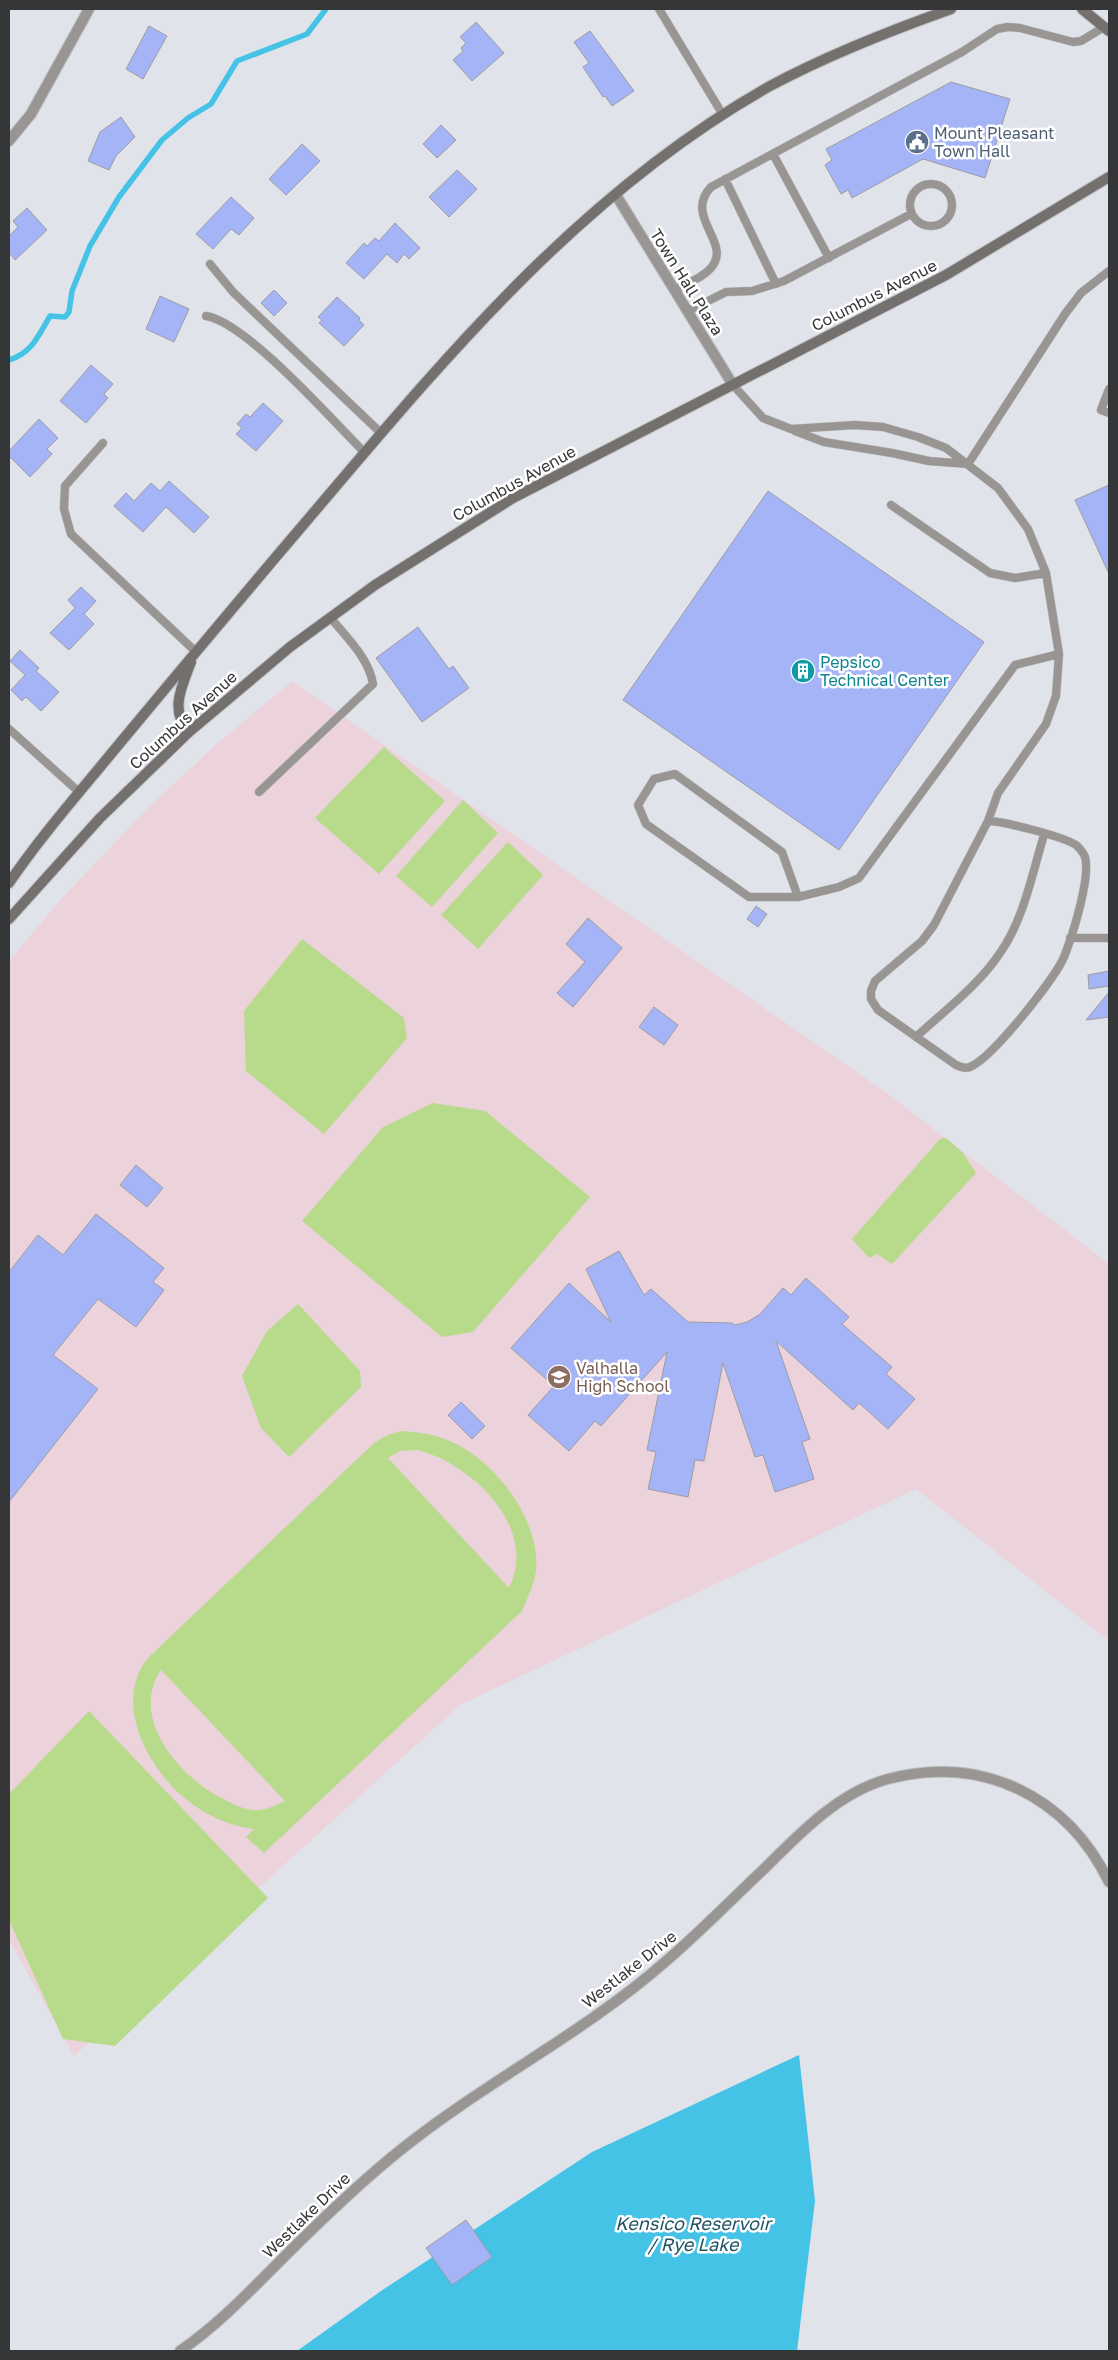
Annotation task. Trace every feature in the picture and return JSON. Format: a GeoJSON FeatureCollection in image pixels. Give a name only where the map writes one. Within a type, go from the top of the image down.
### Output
{"type":"FeatureCollection","features":[{"type":"Feature","properties":{"kind":"street"},"geometry":{"type":"LineString","coordinates":[[9,141],[36,105],[89,9]]}},
{"type":"Feature","properties":{"kind":"street","name":"Columbus Avenue"},"geometry":{"type":"LineString","coordinates":[[9,883],[79,792],[195,652],[365,453],[512,287],[559,242],[616,195],[723,115],[804,69],[884,34],[951,9]]}},
{"type":"Feature","properties":{"kind":"street"},"geometry":{"type":"LineString","coordinates":[[1082,9],[1107,29]]}},
{"type":"Feature","properties":{"kind":"street","name":"Columbus Avenue"},"geometry":{"type":"LineString","coordinates":[[9,919],[94,824],[189,732],[266,666],[330,617],[408,563],[513,498],[946,275],[1109,177]]}},
{"type":"Feature","properties":{"kind":"street","name":"Town Hall Plaza"},"geometry":{"type":"LineString","coordinates":[[616,195],[733,385]]}},
{"type":"Feature","properties":{"kind":"street"},"geometry":{"type":"LineString","coordinates":[[189,732],[180,723],[178,714],[184,682],[195,652]]}},
{"type":"Feature","properties":{"kind":"street","name":"Westlake Drive"},"geometry":{"type":"LineString","coordinates":[[180,2351],[217,2323],[374,2171],[428,2130],[639,1984],[691,1939],[793,1840],[842,1801],[865,1788],[887,1779],[934,1772],[960,1772],[988,1776],[1016,1787],[1055,1812],[1078,1834],[1099,1861],[1109,1882]]}},
{"type":"Feature","properties":{"kind":"lane"},"geometry":{"type":"LineString","coordinates":[[659,9],[723,115]]}},
{"type":"Feature","properties":{"kind":"lane"},"geometry":{"type":"LineString","coordinates":[[675,290],[710,269],[715,261],[718,254],[716,245],[701,209],[706,192],[725,179],[962,52],[997,29],[1020,28],[1073,42],[1081,41],[1107,29]]}},
{"type":"Feature","properties":{"kind":"lane"},"geometry":{"type":"LineString","coordinates":[[773,154],[829,258]]}},
{"type":"Feature","properties":{"kind":"lane"},"geometry":{"type":"LineString","coordinates":[[725,179],[776,284]]}},
{"type":"Feature","properties":{"kind":"lane"},"geometry":{"type":"LineString","coordinates":[[924,185],[938,185],[949,193],[952,200],[950,214],[941,224],[928,226],[916,220],[911,214],[910,200],[918,188],[924,185]]}},
{"type":"Feature","properties":{"kind":"lane"},"geometry":{"type":"LineString","coordinates":[[688,311],[726,292],[752,292],[776,284],[911,214]]}},
{"type":"Feature","properties":{"kind":"lane"},"geometry":{"type":"LineString","coordinates":[[210,264],[233,292],[382,434]]}},
{"type":"Feature","properties":{"kind":"lane"},"geometry":{"type":"LineString","coordinates":[[968,464],[1081,292],[1109,271]]}},
{"type":"Feature","properties":{"kind":"lane"},"geometry":{"type":"LineString","coordinates":[[206,316],[216,318],[248,337],[365,453]]}},
{"type":"Feature","properties":{"kind":"lane"},"geometry":{"type":"LineString","coordinates":[[733,385],[763,418],[824,442],[876,450],[929,462],[968,464]]}},
{"type":"Feature","properties":{"kind":"lane"},"geometry":{"type":"LineString","coordinates":[[1109,389],[1101,410],[1109,413]]}},
{"type":"Feature","properties":{"kind":"lane"},"geometry":{"type":"LineString","coordinates":[[791,429],[855,425],[883,428],[918,437],[946,448],[998,488],[1028,529],[1046,573],[1059,654],[1056,696],[1046,724],[998,793],[988,821],[934,925],[922,941],[876,981],[871,991],[871,999],[878,1010],[956,1065],[964,1068],[971,1066],[1028,1011],[1063,959],[1078,915],[1085,857],[1077,845],[1003,821],[988,821]]}},
{"type":"Feature","properties":{"kind":"lane"},"geometry":{"type":"LineString","coordinates":[[103,443],[65,486],[64,509],[71,534],[195,652]]}},
{"type":"Feature","properties":{"kind":"lane"},"geometry":{"type":"LineString","coordinates":[[891,505],[990,573],[1015,578],[1046,573]]}},
{"type":"Feature","properties":{"kind":"lane"},"geometry":{"type":"LineString","coordinates":[[259,792],[372,684],[371,673],[363,659],[330,617]]}},
{"type":"Feature","properties":{"kind":"lane"},"geometry":{"type":"LineString","coordinates":[[798,898],[782,852],[675,774],[654,778],[638,805],[646,824],[749,897],[798,898],[839,887],[859,878],[1015,665],[1059,654]]}},
{"type":"Feature","properties":{"kind":"lane"},"geometry":{"type":"LineString","coordinates":[[9,729],[79,792]]}},
{"type":"Feature","properties":{"kind":"lane"},"geometry":{"type":"LineString","coordinates":[[916,1037],[979,978],[1001,953],[1021,913],[1044,835]]}},
{"type":"Feature","properties":{"kind":"lane"},"geometry":{"type":"LineString","coordinates":[[1070,938],[1109,938]]}},
{"type":"Feature","properties":{"kind":"shaded area","name":"Valhalla High School"},"geometry":{"type":"Polygon","coordinates":[[[292,681],[887,1093],[1109,1264],[1109,1641],[916,1489],[460,1705],[74,2056],[9,1940],[9,961],[61,899],[149,807],[219,742],[292,681]]]}},
{"type":"Feature","properties":{"kind":"green space"},"geometry":{"type":"Polygon","coordinates":[[[384,747],[445,801],[379,874],[315,818],[384,747]]]}},
{"type":"Feature","properties":{"kind":"green space"},"geometry":{"type":"Polygon","coordinates":[[[463,800],[498,833],[432,907],[396,876],[463,800]]]}},
{"type":"Feature","properties":{"kind":"green space"},"geometry":{"type":"Polygon","coordinates":[[[508,842],[543,875],[478,949],[441,915],[508,842]]]}},
{"type":"Feature","properties":{"kind":"green space"},"geometry":{"type":"Polygon","coordinates":[[[302,939],[404,1018],[407,1038],[324,1134],[246,1071],[244,1011],[302,939]]]}},
{"type":"Feature","properties":{"kind":"green space"},"geometry":{"type":"Polygon","coordinates":[[[433,1103],[485,1111],[590,1197],[473,1332],[442,1337],[302,1221],[383,1127],[433,1103]]]}},
{"type":"Feature","properties":{"kind":"green space"},"geometry":{"type":"Polygon","coordinates":[[[946,1138],[963,1153],[976,1173],[892,1264],[877,1254],[869,1258],[852,1239],[940,1139],[946,1138]]]}},
{"type":"Feature","properties":{"kind":"green space"},"geometry":{"type":"Polygon","coordinates":[[[298,1304],[360,1371],[361,1387],[289,1457],[261,1428],[242,1376],[267,1331],[298,1304]]]}},
{"type":"Feature","properties":{"kind":"green space"},"geometry":{"type":"Polygon","coordinates":[[[402,1431],[442,1438],[465,1449],[497,1476],[511,1493],[531,1532],[536,1551],[534,1581],[522,1611],[264,1853],[246,1837],[254,1829],[234,1825],[215,1818],[189,1802],[168,1782],[156,1766],[145,1748],[134,1710],[134,1691],[139,1673],[150,1656],[374,1443],[388,1435],[402,1431]],[[418,1450],[400,1451],[388,1458],[509,1588],[516,1565],[515,1543],[508,1522],[495,1502],[478,1484],[459,1469],[439,1457],[418,1450]],[[161,1670],[152,1689],[151,1708],[155,1727],[164,1745],[176,1762],[207,1789],[241,1807],[259,1810],[285,1801],[161,1670]]]}},
{"type":"Feature","properties":{"kind":"green space"},"geometry":{"type":"Polygon","coordinates":[[[89,1711],[268,1898],[115,2046],[63,2039],[9,1920],[9,1794],[89,1711]]]}},
{"type":"Feature","properties":{"kind":"water","name":"Kensico Reservoir / Rye Lake"},"geometry":{"type":"Polygon","coordinates":[[[799,2055],[815,2201],[797,2351],[297,2351],[381,2291],[592,2152],[799,2055]]]}},
{"type":"Feature","properties":{"kind":"building"},"geometry":{"type":"Polygon","coordinates":[[[476,22],[504,53],[472,81],[453,60],[463,51],[461,48],[466,43],[460,37],[476,22]]]}},
{"type":"Feature","properties":{"kind":"building"},"geometry":{"type":"Polygon","coordinates":[[[149,26],[167,36],[143,79],[126,69],[149,26]]]}},
{"type":"Feature","properties":{"kind":"building"},"geometry":{"type":"Polygon","coordinates":[[[590,31],[634,91],[612,106],[605,96],[603,97],[583,67],[589,63],[574,42],[590,31]]]}},
{"type":"Feature","properties":{"kind":"building","name":"Mount Pleasant Town Hall"},"geometry":{"type":"Polygon","coordinates":[[[951,82],[1010,99],[985,178],[923,159],[852,198],[848,190],[841,194],[825,165],[832,160],[826,149],[951,82]]]}},
{"type":"Feature","properties":{"kind":"building"},"geometry":{"type":"Polygon","coordinates":[[[121,117],[135,137],[116,156],[109,170],[88,161],[100,132],[121,117]]]}},
{"type":"Feature","properties":{"kind":"building"},"geometry":{"type":"Polygon","coordinates":[[[441,125],[456,140],[437,158],[423,144],[441,125]]]}},
{"type":"Feature","properties":{"kind":"building"},"geometry":{"type":"Polygon","coordinates":[[[302,144],[320,161],[286,195],[269,179],[302,144]]]}},
{"type":"Feature","properties":{"kind":"building"},"geometry":{"type":"Polygon","coordinates":[[[457,170],[477,189],[449,217],[429,197],[457,170]]]}},
{"type":"Feature","properties":{"kind":"building"},"geometry":{"type":"Polygon","coordinates":[[[231,197],[254,218],[239,235],[231,229],[213,249],[196,234],[231,197]]]}},
{"type":"Feature","properties":{"kind":"building"},"geometry":{"type":"Polygon","coordinates":[[[27,208],[47,230],[15,260],[9,252],[9,236],[18,227],[13,221],[27,208]]]}},
{"type":"Feature","properties":{"kind":"building"},"geometry":{"type":"Polygon","coordinates":[[[395,223],[420,248],[409,259],[404,254],[397,263],[387,254],[364,279],[346,263],[364,243],[367,246],[375,238],[379,241],[395,223]]]}},
{"type":"Feature","properties":{"kind":"building"},"geometry":{"type":"Polygon","coordinates":[[[274,290],[287,303],[274,316],[261,303],[274,290]]]}},
{"type":"Feature","properties":{"kind":"building"},"geometry":{"type":"Polygon","coordinates":[[[160,296],[189,309],[174,342],[146,329],[160,296]]]}},
{"type":"Feature","properties":{"kind":"building"},"geometry":{"type":"Polygon","coordinates":[[[337,297],[360,318],[359,320],[364,325],[344,346],[319,323],[322,320],[318,317],[337,297]]]}},
{"type":"Feature","properties":{"kind":"building"},"geometry":{"type":"Polygon","coordinates":[[[91,365],[113,384],[104,394],[108,398],[86,423],[60,401],[91,365]]]}},
{"type":"Feature","properties":{"kind":"building"},"geometry":{"type":"Polygon","coordinates":[[[263,403],[283,421],[256,451],[236,434],[242,428],[237,424],[246,414],[250,417],[263,403]]]}},
{"type":"Feature","properties":{"kind":"building"},"geometry":{"type":"Polygon","coordinates":[[[39,419],[58,438],[47,449],[52,454],[30,477],[9,456],[9,451],[39,419]]]}},
{"type":"Feature","properties":{"kind":"building"},"geometry":{"type":"Polygon","coordinates":[[[169,481],[209,517],[194,533],[166,507],[143,532],[114,506],[126,493],[134,501],[151,483],[160,491],[169,481]]]}},
{"type":"Feature","properties":{"kind":"building"},"geometry":{"type":"Polygon","coordinates":[[[1109,485],[1109,574],[1075,500],[1109,485]]]}},
{"type":"Feature","properties":{"kind":"building","name":"Pepsico Technical Center"},"geometry":{"type":"Polygon","coordinates":[[[768,491],[984,642],[839,850],[623,700],[768,491]]]}},
{"type":"Feature","properties":{"kind":"building"},"geometry":{"type":"Polygon","coordinates":[[[81,587],[96,601],[84,614],[94,624],[69,650],[50,633],[75,608],[68,600],[81,587]]]}},
{"type":"Feature","properties":{"kind":"building"},"geometry":{"type":"Polygon","coordinates":[[[418,627],[449,669],[453,666],[469,688],[422,722],[376,658],[418,627]]]}},
{"type":"Feature","properties":{"kind":"building"},"geometry":{"type":"Polygon","coordinates":[[[20,650],[39,668],[36,671],[59,692],[41,711],[26,697],[22,701],[11,690],[25,675],[10,661],[20,650]]]}},
{"type":"Feature","properties":{"kind":"building"},"geometry":{"type":"Polygon","coordinates":[[[756,906],[767,914],[758,927],[747,919],[756,906]]]}},
{"type":"Feature","properties":{"kind":"building"},"geometry":{"type":"Polygon","coordinates":[[[588,918],[622,948],[573,1007],[557,993],[585,962],[566,944],[588,918]]]}},
{"type":"Feature","properties":{"kind":"building"},"geometry":{"type":"Polygon","coordinates":[[[1109,971],[1109,986],[1089,989],[1088,975],[1109,971]]]}},
{"type":"Feature","properties":{"kind":"building"},"geometry":{"type":"Polygon","coordinates":[[[1109,992],[1109,1017],[1086,1020],[1109,992]]]}},
{"type":"Feature","properties":{"kind":"building"},"geometry":{"type":"Polygon","coordinates":[[[654,1007],[678,1025],[664,1045],[639,1027],[654,1007]]]}},
{"type":"Feature","properties":{"kind":"building"},"geometry":{"type":"Polygon","coordinates":[[[136,1165],[163,1188],[147,1207],[120,1185],[136,1165]]]}},
{"type":"Feature","properties":{"kind":"building"},"geometry":{"type":"Polygon","coordinates":[[[96,1214],[164,1268],[153,1282],[164,1290],[136,1327],[98,1299],[53,1355],[98,1389],[9,1502],[9,1272],[38,1235],[63,1255],[96,1214]]]}},
{"type":"Feature","properties":{"kind":"building"},"geometry":{"type":"Polygon","coordinates":[[[619,1251],[644,1295],[651,1289],[688,1322],[732,1323],[735,1325],[747,1322],[759,1315],[783,1288],[791,1295],[806,1278],[849,1317],[842,1324],[892,1367],[886,1374],[915,1399],[888,1429],[859,1403],[853,1410],[776,1341],[810,1439],[802,1442],[814,1479],[775,1492],[763,1455],[755,1457],[723,1363],[704,1461],[695,1460],[688,1497],[648,1489],[656,1452],[647,1450],[667,1352],[601,1426],[595,1421],[569,1451],[528,1415],[554,1386],[511,1348],[569,1283],[611,1322],[586,1269],[619,1251]]]}},
{"type":"Feature","properties":{"kind":"building"},"geometry":{"type":"Polygon","coordinates":[[[461,1402],[485,1426],[472,1439],[448,1415],[461,1402]]]}},
{"type":"Feature","properties":{"kind":"building"},"geometry":{"type":"Polygon","coordinates":[[[466,2220],[492,2257],[452,2285],[426,2248],[466,2220]]]}},
{"type":"Feature","properties":{"kind":"waterway"},"geometry":{"type":"LineString","coordinates":[[9,360],[23,353],[34,343],[50,316],[65,317],[69,312],[72,291],[90,246],[119,197],[162,140],[188,118],[211,104],[237,61],[307,34],[326,9]]}},
{"type":"Feature","properties":{"kind":"place","name":"Mount Pleasant Town Hall"},"geometry":{"type":"Point","coordinates":[917,142]}},
{"type":"Feature","properties":{"kind":"place","name":"Pepsico Technical Center"},"geometry":{"type":"Point","coordinates":[803,671]}},
{"type":"Feature","properties":{"kind":"place","name":"Valhalla High School"},"geometry":{"type":"Point","coordinates":[559,1377]}}]}
